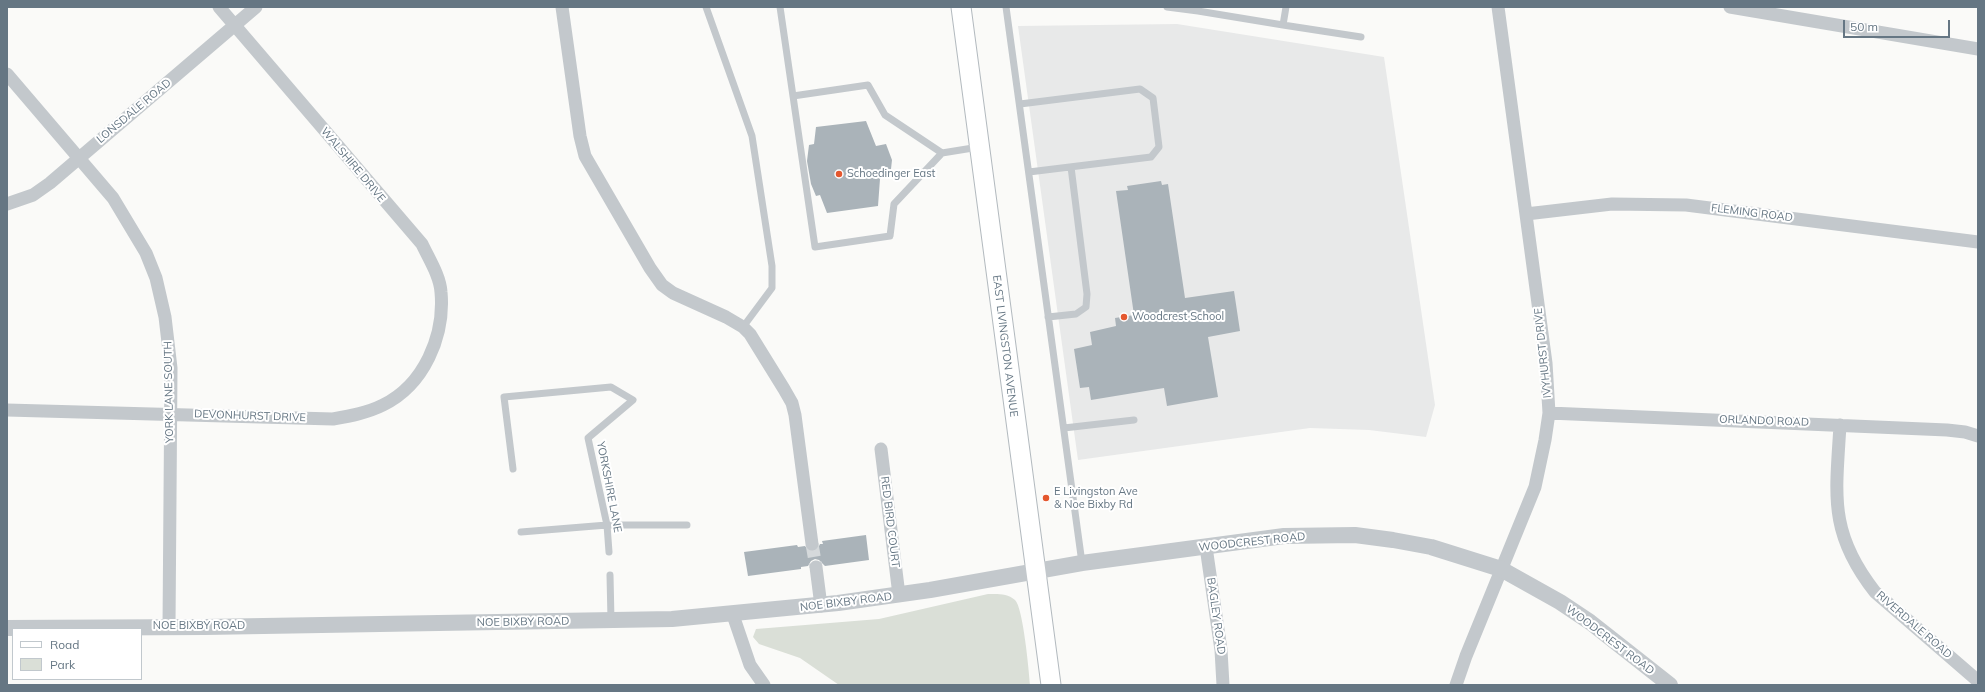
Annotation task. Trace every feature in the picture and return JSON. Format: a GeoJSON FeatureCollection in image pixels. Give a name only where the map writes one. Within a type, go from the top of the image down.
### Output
{"type":"FeatureCollection","features":[{"type":"Feature","properties":{"kind":"main road","name":"EAST LIVINGSTON AVENUE"},"geometry":{"type":"LineString","coordinates":[[961,7],[1051,685]]}},
{"type":"Feature","properties":{"kind":"street","name":"WALSHIRE DRIVE"},"geometry":{"type":"LineString","coordinates":[[219,7],[422,244],[434,267],[441,292],[436,342]]}},
{"type":"Feature","properties":{"kind":"street","name":"LONSDALE ROAD"},"geometry":{"type":"LineString","coordinates":[[7,204],[33,195],[81,158],[256,7]]}},
{"type":"Feature","properties":{"kind":"street"},"geometry":{"type":"LineString","coordinates":[[562,7],[580,136],[585,156],[595,176],[662,285],[673,293],[726,317],[743,327],[759,346],[792,403],[796,415],[812,544]]}},
{"type":"Feature","properties":{"kind":"street","name":"IVYHURST DRIVE"},"geometry":{"type":"LineString","coordinates":[[1456,685],[1466,656],[1535,487],[1545,440],[1548,413],[1546,363],[1498,7]]}},
{"type":"Feature","properties":{"kind":"street"},"geometry":{"type":"LineString","coordinates":[[1730,7],[1978,49]]}},
{"type":"Feature","properties":{"kind":"street","name":"YORK LANE SOUTH"},"geometry":{"type":"LineString","coordinates":[[7,74],[81,158],[113,198],[146,252],[156,278],[170,346],[172,415],[169,626]]}},
{"type":"Feature","properties":{"kind":"street","name":"FLEMING ROAD"},"geometry":{"type":"LineString","coordinates":[[1526,214],[1612,204],[1686,205],[1978,242]]}},
{"type":"Feature","properties":{"kind":"street","name":"DEVONHURST DRIVE"},"geometry":{"type":"LineString","coordinates":[[7,410],[333,419],[357,415],[383,405],[399,396],[416,379],[427,362],[436,342]]}},
{"type":"Feature","properties":{"kind":"street","name":"ORLANDO ROAD"},"geometry":{"type":"LineString","coordinates":[[1548,413],[1947,430],[1965,432],[1978,436]]}},
{"type":"Feature","properties":{"kind":"street","name":"RIVERDALE ROAD"},"geometry":{"type":"LineString","coordinates":[[1840,425],[1836,509],[1841,532],[1848,550],[1862,574],[1875,592],[1978,681]]}},
{"type":"Feature","properties":{"kind":"street","name":"RED BIRD COURT"},"geometry":{"type":"LineString","coordinates":[[881,449],[899,595]]}},
{"type":"Feature","properties":{"kind":"street","name":"WOODCREST ROAD"},"geometry":{"type":"LineString","coordinates":[[1036,571],[1082,563],[1284,536],[1355,535],[1431,546],[1502,569],[1560,602],[1590,622],[1670,685]]}},
{"type":"Feature","properties":{"kind":"street","name":"BAGLEY ROAD"},"geometry":{"type":"LineString","coordinates":[[1206,547],[1221,650],[1223,685]]}},
{"type":"Feature","properties":{"kind":"street"},"geometry":{"type":"LineString","coordinates":[[816,567],[821,606]]}},
{"type":"Feature","properties":{"kind":"street","name":"NOE BIXBY ROAD"},"geometry":{"type":"LineString","coordinates":[[7,628],[205,627],[672,619],[733,615],[821,606],[899,595],[1036,571]]}},
{"type":"Feature","properties":{"kind":"street"},"geometry":{"type":"LineString","coordinates":[[733,615],[750,665],[764,685]]}},
{"type":"Feature","properties":{"kind":"lane"},"geometry":{"type":"LineString","coordinates":[[706,7],[752,136],[772,266],[772,288],[743,327]]}},
{"type":"Feature","properties":{"kind":"lane"},"geometry":{"type":"LineString","coordinates":[[780,7],[814,247],[890,236],[894,204],[942,153],[979,147]]}},
{"type":"Feature","properties":{"kind":"lane"},"geometry":{"type":"LineString","coordinates":[[1006,7],[1082,563]]}},
{"type":"Feature","properties":{"kind":"lane"},"geometry":{"type":"LineString","coordinates":[[1167,7],[1198,9],[1283,25],[1361,37]]}},
{"type":"Feature","properties":{"kind":"lane"},"geometry":{"type":"LineString","coordinates":[[1283,25],[1286,7]]}},
{"type":"Feature","properties":{"kind":"lane"},"geometry":{"type":"LineString","coordinates":[[793,96],[868,85],[885,115],[942,153]]}},
{"type":"Feature","properties":{"kind":"lane"},"geometry":{"type":"LineString","coordinates":[[1020,104],[1140,89],[1153,98],[1159,147],[1151,157],[1029,172]]}},
{"type":"Feature","properties":{"kind":"lane"},"geometry":{"type":"LineString","coordinates":[[1048,317],[1076,314],[1086,307],[1087,294],[1070,167]]}},
{"type":"Feature","properties":{"kind":"lane","name":"YORKSHIRE LANE"},"geometry":{"type":"LineString","coordinates":[[513,469],[504,397],[611,387],[634,400],[588,438],[607,525],[609,552]]}},
{"type":"Feature","properties":{"kind":"lane"},"geometry":{"type":"LineString","coordinates":[[1064,428],[1134,420]]}},
{"type":"Feature","properties":{"kind":"lane"},"geometry":{"type":"LineString","coordinates":[[521,532],[607,525],[687,525]]}},
{"type":"Feature","properties":{"kind":"lane"},"geometry":{"type":"LineString","coordinates":[[610,575],[611,620]]}},
{"type":"Feature","properties":{"kind":"shaded area"},"geometry":{"type":"Polygon","coordinates":[[[1177,24],[1384,57],[1435,405],[1426,437],[1369,430],[1310,428],[1078,460],[1018,26],[1177,24]]]}},
{"type":"Feature","properties":{"kind":"green space"},"geometry":{"type":"Polygon","coordinates":[[[988,594],[1002,594],[1009,596],[1015,600],[1018,605],[1025,640],[1030,685],[839,685],[800,658],[759,644],[753,637],[756,629],[879,619],[988,594]]]}},
{"type":"Feature","properties":{"kind":"building"},"geometry":{"type":"Polygon","coordinates":[[[866,121],[876,146],[886,144],[892,160],[890,178],[880,179],[878,206],[827,213],[820,195],[816,196],[811,184],[807,161],[809,145],[814,144],[816,127],[866,121]]]}},
{"type":"Feature","properties":{"kind":"building"},"geometry":{"type":"Polygon","coordinates":[[[1161,181],[1162,185],[1168,184],[1185,298],[1234,291],[1240,331],[1208,337],[1218,397],[1167,406],[1164,388],[1091,400],[1089,387],[1080,388],[1074,349],[1092,345],[1090,332],[1116,326],[1115,318],[1134,315],[1116,191],[1128,190],[1127,186],[1161,181]]]}},
{"type":"Feature","properties":{"kind":"building"},"geometry":{"type":"Polygon","coordinates":[[[866,535],[869,560],[825,566],[819,560],[815,559],[811,561],[808,566],[801,567],[801,569],[748,576],[744,552],[797,545],[798,547],[805,546],[809,551],[813,552],[817,550],[820,544],[823,544],[822,541],[866,535]]]}},
{"type":"Feature","properties":{"kind":"tunnel"},"geometry":{"type":"LineString","coordinates":[[812,544],[816,567]]}},
{"type":"Feature","properties":{"kind":"place","name":"Schoedinger East"},"geometry":{"type":"Point","coordinates":[839,174]}},
{"type":"Feature","properties":{"kind":"place","name":"Woodcrest School"},"geometry":{"type":"Point","coordinates":[1124,317]}},
{"type":"Feature","properties":{"kind":"place","name":"E Livingston Ave & Noe Bixby Rd"},"geometry":{"type":"Point","coordinates":[1046,498]}}]}
